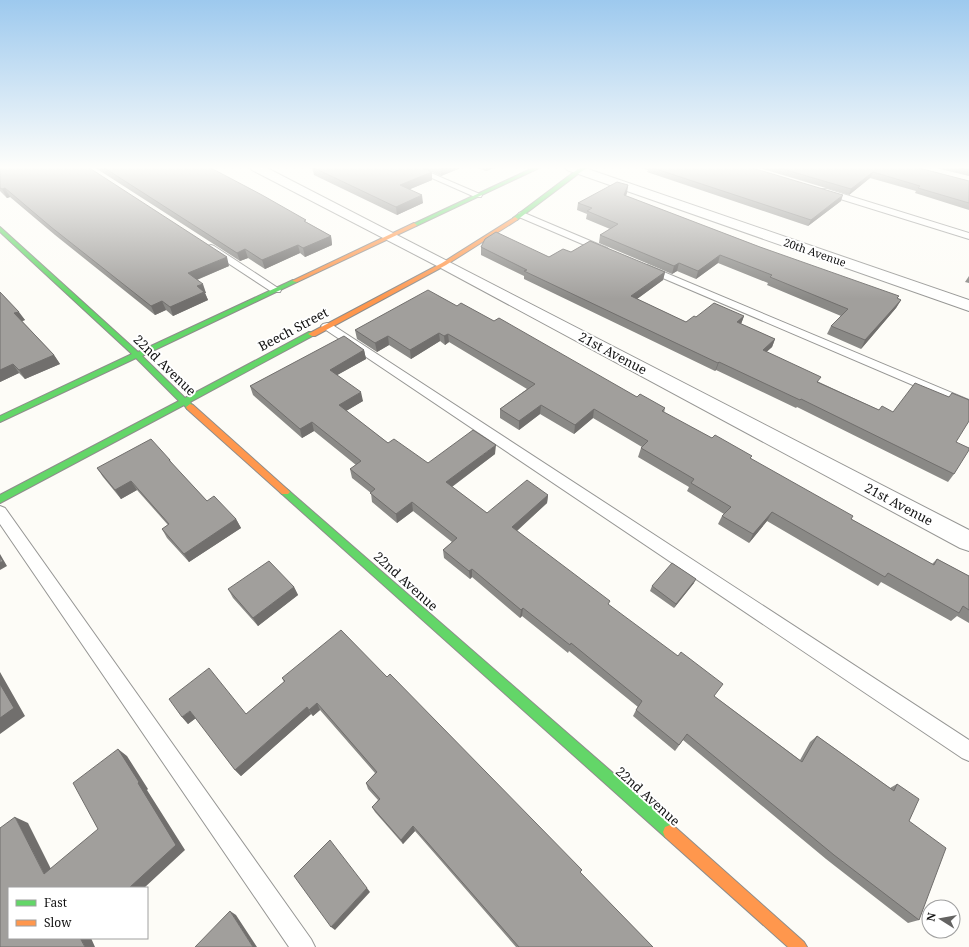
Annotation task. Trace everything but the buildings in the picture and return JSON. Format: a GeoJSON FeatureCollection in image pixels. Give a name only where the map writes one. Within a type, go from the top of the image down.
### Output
{"type":"FeatureCollection","features":[{"type":"Feature","properties":{"kind":"street","name":"21st Avenue"},"geometry":{"type":"LineString","coordinates":[[342,211],[969,541]]}},
{"type":"Feature","properties":{"kind":"street"},"geometry":{"type":"LineString","coordinates":[[0,419],[443,211]]}},
{"type":"Feature","properties":{"kind":"street","name":"Beech Street"},"geometry":{"type":"LineString","coordinates":[[0,499],[444,264],[527,211]]}},
{"type":"Feature","properties":{"kind":"street","name":"20th Avenue"},"geometry":{"type":"LineString","coordinates":[[701,211],[969,306]]}},
{"type":"Feature","properties":{"kind":"street","name":"22nd Avenue"},"geometry":{"type":"LineString","coordinates":[[0,229],[137,355],[184,402],[799,947]]}},
{"type":"Feature","properties":{"kind":"lane"},"geometry":{"type":"LineString","coordinates":[[888,211],[969,236]]}},
{"type":"Feature","properties":{"kind":"lane"},"geometry":{"type":"LineString","coordinates":[[522,215],[617,255]]}},
{"type":"Feature","properties":{"kind":"lane"},"geometry":{"type":"LineString","coordinates":[[204,243],[276,290]]}},
{"type":"Feature","properties":{"kind":"lane"},"geometry":{"type":"LineString","coordinates":[[639,264],[969,404]]}},
{"type":"Feature","properties":{"kind":"lane"},"geometry":{"type":"LineString","coordinates":[[327,326],[969,750]]}},
{"type":"Feature","properties":{"kind":"lane"},"geometry":{"type":"LineString","coordinates":[[0,512],[303,947]]}},
{"type":"Feature","properties":{"kind":"traffic: fast"},"geometry":{"type":"LineString","coordinates":[[414,225],[444,211]]}},
{"type":"Feature","properties":{"kind":"traffic: fast"},"geometry":{"type":"LineString","coordinates":[[515,219],[525,211]]}},
{"type":"Feature","properties":{"kind":"traffic: fast"},"geometry":{"type":"LineString","coordinates":[[0,229],[137,355],[190,407]]}},
{"type":"Feature","properties":{"kind":"traffic: fast"},"geometry":{"type":"LineString","coordinates":[[0,419],[295,281]]}},
{"type":"Feature","properties":{"kind":"traffic: fast"},"geometry":{"type":"LineString","coordinates":[[0,499],[312,334]]}},
{"type":"Feature","properties":{"kind":"traffic: fast"},"geometry":{"type":"LineString","coordinates":[[285,492],[670,832]]}},
{"type":"Feature","properties":{"kind":"traffic: slow"},"geometry":{"type":"LineString","coordinates":[[312,334],[444,264],[515,219]]}},
{"type":"Feature","properties":{"kind":"traffic: slow"},"geometry":{"type":"LineString","coordinates":[[295,281],[414,225]]}},
{"type":"Feature","properties":{"kind":"traffic: slow"},"geometry":{"type":"LineString","coordinates":[[190,407],[285,492]]}},
{"type":"Feature","properties":{"kind":"traffic: slow"},"geometry":{"type":"LineString","coordinates":[[670,832],[799,947]]}}]}
